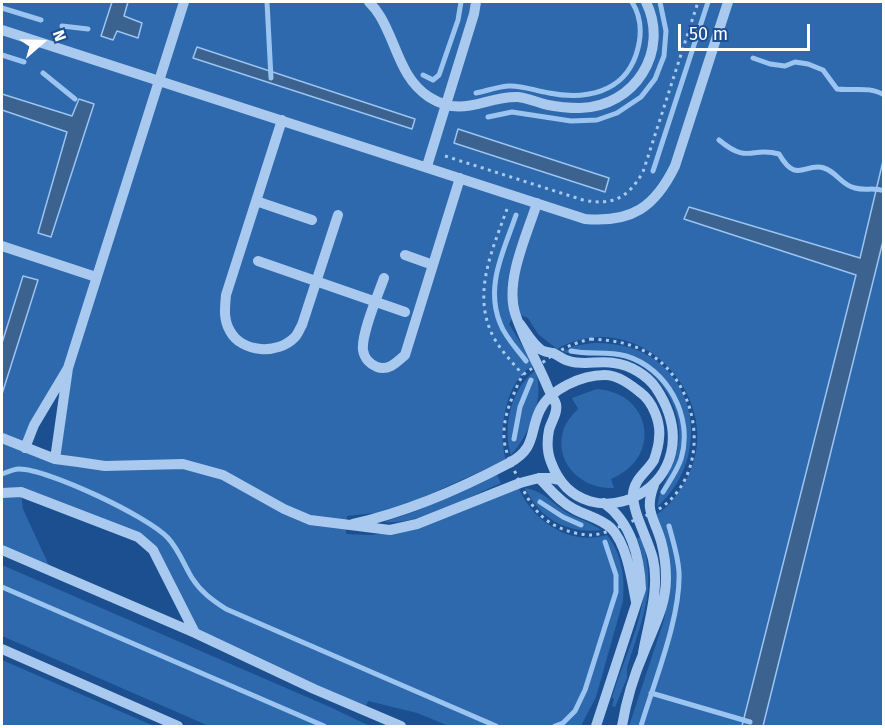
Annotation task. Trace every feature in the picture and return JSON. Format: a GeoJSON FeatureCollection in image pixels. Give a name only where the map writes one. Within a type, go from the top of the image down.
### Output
{"type":"FeatureCollection","features":[{"type":"Feature","properties":{"kind":"lane"},"geometry":{"type":"LineString","coordinates":[[56,459],[68,368],[184,2]]}},
{"type":"Feature","properties":{"kind":"lane"},"geometry":{"type":"LineString","coordinates":[[369,2],[381,16],[406,72],[429,97],[446,105],[463,107],[503,98],[519,97],[549,105],[580,108],[606,105],[626,92],[643,75],[650,57],[654,30],[652,14],[646,2]]}},
{"type":"Feature","properties":{"kind":"lane"},"geometry":{"type":"LineString","coordinates":[[427,166],[476,2]]}},
{"type":"Feature","properties":{"kind":"lane"},"geometry":{"type":"LineString","coordinates":[[2,30],[585,219],[607,221],[640,210],[666,186],[675,166],[728,2]]}},
{"type":"Feature","properties":{"kind":"lane"},"geometry":{"type":"LineString","coordinates":[[282,120],[226,294],[224,316],[230,332],[244,346],[262,350],[281,346],[295,337],[302,325],[338,215]]}},
{"type":"Feature","properties":{"kind":"lane"},"geometry":{"type":"LineString","coordinates":[[384,278],[364,338],[363,351],[370,364],[382,368],[395,365],[405,355],[460,178]]}},
{"type":"Feature","properties":{"kind":"lane"},"geometry":{"type":"LineString","coordinates":[[256,201],[312,220]]}},
{"type":"Feature","properties":{"kind":"lane"},"geometry":{"type":"LineString","coordinates":[[537,203],[513,284],[515,313],[556,406],[548,443],[550,461],[560,480],[570,491],[584,499],[613,502],[633,497],[654,485]]}},
{"type":"Feature","properties":{"kind":"lane"},"geometry":{"type":"LineString","coordinates":[[2,246],[96,277]]}},
{"type":"Feature","properties":{"kind":"lane"},"geometry":{"type":"LineString","coordinates":[[405,255],[433,265]]}},
{"type":"Feature","properties":{"kind":"lane"},"geometry":{"type":"LineString","coordinates":[[258,261],[405,312]]}},
{"type":"Feature","properties":{"kind":"lane"},"geometry":{"type":"LineString","coordinates":[[520,324],[541,350],[569,361],[614,363],[636,370],[654,385],[666,405],[673,429],[671,453],[664,472],[654,485],[644,516]]}},
{"type":"Feature","properties":{"kind":"lane"},"geometry":{"type":"LineString","coordinates":[[25,448],[34,425],[68,368]]}},
{"type":"Feature","properties":{"kind":"lane"},"geometry":{"type":"LineString","coordinates":[[353,524],[415,507],[511,462],[526,450],[539,412],[552,396],[566,386],[586,377],[607,375],[629,383],[645,396],[656,415],[660,437],[654,459],[634,484],[633,497],[661,542],[666,577],[662,610],[643,653],[624,712],[622,726]]}},
{"type":"Feature","properties":{"kind":"lane"},"geometry":{"type":"LineString","coordinates":[[2,438],[56,459],[105,466],[183,464],[222,475],[310,520],[390,530],[417,524],[520,483],[540,478],[560,480]]}},
{"type":"Feature","properties":{"kind":"lane"},"geometry":{"type":"LineString","coordinates":[[540,478],[559,499],[574,509],[596,517],[612,529],[621,543],[630,572],[636,606]]}},
{"type":"Feature","properties":{"kind":"lane"},"geometry":{"type":"LineString","coordinates":[[2,493],[21,492],[138,537],[153,550],[195,633]]}},
{"type":"Feature","properties":{"kind":"lane"},"geometry":{"type":"LineString","coordinates":[[596,726],[641,589],[641,574],[635,546],[625,524],[604,502]]}},
{"type":"Feature","properties":{"kind":"lane"},"geometry":{"type":"LineString","coordinates":[[2,550],[195,633],[401,726]]}},
{"type":"Feature","properties":{"kind":"lane"},"geometry":{"type":"LineString","coordinates":[[2,649],[178,726]]}},
{"type":"Feature","properties":{"kind":"lane"},"geometry":{"type":"LineString","coordinates":[[615,726],[624,712]]}},
{"type":"Feature","properties":{"kind":"path"},"geometry":{"type":"LineString","coordinates":[[432,151],[600,204],[624,196],[635,186],[643,172],[698,2]]}},
{"type":"Feature","properties":{"kind":"path"},"geometry":{"type":"LineString","coordinates":[[518,179],[488,261],[484,278],[483,302],[486,320],[495,339],[523,375]]}},
{"type":"Feature","properties":{"kind":"path"},"geometry":{"type":"LineString","coordinates":[[591,339],[628,344],[648,353],[665,366],[679,383],[691,414],[695,439],[692,460],[681,485],[667,503],[625,524],[590,535],[556,527],[539,515],[528,501],[511,462],[504,441],[504,425],[508,408],[523,375],[539,365],[562,348],[591,339]]}},
{"type":"Feature","properties":{"kind":"shaded area"},"geometry":{"type":"Polygon","coordinates":[[[2,2],[112,2],[101,36],[113,40],[117,30],[139,37],[124,16],[128,2],[883,2],[883,161],[860,258],[689,207],[684,218],[856,275],[742,726],[629,726],[664,620],[670,587],[657,514],[677,494],[694,460],[697,429],[689,398],[673,372],[649,352],[621,339],[590,338],[557,349],[538,334],[528,318],[515,313],[509,324],[534,365],[524,372],[510,393],[503,435],[506,460],[408,504],[384,512],[347,516],[346,534],[391,533],[519,489],[534,512],[555,528],[580,537],[593,538],[607,535],[616,550],[621,566],[623,601],[596,697],[581,726],[449,726],[417,713],[368,701],[364,711],[195,633],[153,550],[138,537],[21,493],[23,509],[52,572],[2,550],[2,394],[38,281],[23,276],[2,343],[2,110],[67,131],[38,233],[51,237],[94,104],[79,99],[72,117],[2,94],[2,2]],[[197,47],[194,58],[412,129],[415,119],[197,47]],[[458,130],[454,142],[605,191],[609,179],[458,130]],[[67,370],[25,448],[55,458],[67,370]]]}},
{"type":"Feature","properties":{"kind":"shaded area"},"geometry":{"type":"Polygon","coordinates":[[[112,2],[128,2],[124,16],[142,23],[138,38],[117,31],[113,40],[101,36],[112,2]]]}},
{"type":"Feature","properties":{"kind":"shaded area"},"geometry":{"type":"Polygon","coordinates":[[[197,47],[415,119],[412,129],[193,58],[197,47]]]}},
{"type":"Feature","properties":{"kind":"shaded area"},"geometry":{"type":"Polygon","coordinates":[[[2,94],[72,116],[79,99],[94,104],[51,237],[38,233],[67,132],[2,110],[2,94]]]}},
{"type":"Feature","properties":{"kind":"shaded area"},"geometry":{"type":"Polygon","coordinates":[[[458,129],[609,178],[605,192],[454,143],[458,129]]]}},
{"type":"Feature","properties":{"kind":"shaded area"},"geometry":{"type":"Polygon","coordinates":[[[883,161],[883,241],[763,726],[742,726],[856,275],[684,219],[689,207],[860,258],[883,161]]]}},
{"type":"Feature","properties":{"kind":"shaded area"},"geometry":{"type":"Polygon","coordinates":[[[883,241],[883,726],[763,726],[883,241]]]}},
{"type":"Feature","properties":{"kind":"shaded area"},"geometry":{"type":"Polygon","coordinates":[[[23,276],[38,280],[2,394],[2,343],[23,276]]]}},
{"type":"Feature","properties":{"kind":"shaded area"},"geometry":{"type":"Polygon","coordinates":[[[593,343],[629,347],[657,361],[674,378],[685,398],[690,420],[691,444],[685,467],[674,488],[657,507],[678,447],[678,420],[674,407],[660,382],[639,365],[618,357],[563,352],[574,346],[593,343]]]}},
{"type":"Feature","properties":{"kind":"shaded area"},"geometry":{"type":"Polygon","coordinates":[[[535,371],[538,392],[534,415],[524,437],[511,455],[508,444],[508,421],[514,398],[527,378],[535,371]]]}},
{"type":"Feature","properties":{"kind":"shaded area"},"geometry":{"type":"Polygon","coordinates":[[[597,389],[616,393],[630,402],[639,414],[644,428],[644,442],[638,457],[628,469],[611,479],[614,488],[591,484],[581,479],[572,471],[562,452],[561,440],[564,428],[578,409],[572,398],[597,389]]]}},
{"type":"Feature","properties":{"kind":"shaded area"},"geometry":{"type":"Polygon","coordinates":[[[497,475],[501,483],[444,509],[413,519],[384,522],[411,513],[497,475]]]}},
{"type":"Feature","properties":{"kind":"shaded area"},"geometry":{"type":"Polygon","coordinates":[[[525,488],[538,492],[571,515],[601,530],[577,529],[556,522],[538,508],[525,488]]]}},
{"type":"Feature","properties":{"kind":"shaded area"},"geometry":{"type":"Polygon","coordinates":[[[641,537],[648,572],[646,603],[627,668],[627,678],[615,707],[612,706],[614,699],[612,698],[633,639],[643,599],[645,579],[643,559],[637,538],[641,537]]]}},
{"type":"Feature","properties":{"kind":"shaded area"},"geometry":{"type":"Polygon","coordinates":[[[2,565],[370,726],[209,726],[2,636],[2,565]]]}},
{"type":"Feature","properties":{"kind":"shaded area"},"geometry":{"type":"Polygon","coordinates":[[[2,660],[154,726],[2,726],[2,660]]]}},
{"type":"Feature","properties":{"kind":"waterway"},"geometry":{"type":"LineString","coordinates":[[267,2],[271,78]]}},
{"type":"Feature","properties":{"kind":"waterway"},"geometry":{"type":"LineString","coordinates":[[423,75],[433,80],[439,75],[458,20],[461,2]]}},
{"type":"Feature","properties":{"kind":"waterway"},"geometry":{"type":"LineString","coordinates":[[476,93],[513,86],[549,93],[576,95],[589,94],[612,86],[630,68],[638,48],[639,21],[632,2]]}},
{"type":"Feature","properties":{"kind":"waterway"},"geometry":{"type":"LineString","coordinates":[[488,117],[512,112],[571,121],[597,120],[617,113],[641,97],[655,79],[664,56],[666,31],[660,2]]}},
{"type":"Feature","properties":{"kind":"waterway"},"geometry":{"type":"LineString","coordinates":[[653,171],[708,2]]}},
{"type":"Feature","properties":{"kind":"waterway"},"geometry":{"type":"LineString","coordinates":[[2,8],[41,20]]}},
{"type":"Feature","properties":{"kind":"waterway"},"geometry":{"type":"LineString","coordinates":[[62,26],[88,29]]}},
{"type":"Feature","properties":{"kind":"waterway"},"geometry":{"type":"LineString","coordinates":[[2,55],[24,62]]}},
{"type":"Feature","properties":{"kind":"waterway"},"geometry":{"type":"LineString","coordinates":[[753,58],[785,66],[795,62],[808,64],[823,70],[837,89],[867,90],[884,95]]}},
{"type":"Feature","properties":{"kind":"waterway"},"geometry":{"type":"LineString","coordinates":[[43,73],[75,99]]}},
{"type":"Feature","properties":{"kind":"waterway"},"geometry":{"type":"LineString","coordinates":[[719,140],[737,152],[779,154],[785,163],[796,170],[824,168],[850,186],[884,191]]}},
{"type":"Feature","properties":{"kind":"waterway"},"geometry":{"type":"LineString","coordinates":[[516,215],[498,268],[494,295],[502,328],[526,361]]}},
{"type":"Feature","properties":{"kind":"waterway"},"geometry":{"type":"LineString","coordinates":[[571,351],[626,356],[641,362],[654,371],[674,396],[684,427],[684,443],[681,459],[663,492]]}},
{"type":"Feature","properties":{"kind":"waterway"},"geometry":{"type":"LineString","coordinates":[[514,439],[520,407],[531,380]]}},
{"type":"Feature","properties":{"kind":"waterway"},"geometry":{"type":"LineString","coordinates":[[2,474],[17,469],[33,471],[74,485],[120,507],[141,518],[168,538],[199,587],[226,609],[496,726]]}},
{"type":"Feature","properties":{"kind":"waterway"},"geometry":{"type":"LineString","coordinates":[[540,502],[563,517],[581,525]]}},
{"type":"Feature","properties":{"kind":"waterway"},"geometry":{"type":"LineString","coordinates":[[641,726],[676,609],[678,560],[669,526]]}},
{"type":"Feature","properties":{"kind":"waterway"},"geometry":{"type":"LineString","coordinates":[[555,726],[563,723],[575,711],[585,690],[616,592],[616,575],[605,542]]}},
{"type":"Feature","properties":{"kind":"waterway"},"geometry":{"type":"LineString","coordinates":[[2,587],[324,726]]}},
{"type":"Feature","properties":{"kind":"waterway"},"geometry":{"type":"LineString","coordinates":[[651,693],[750,722]]}}]}
